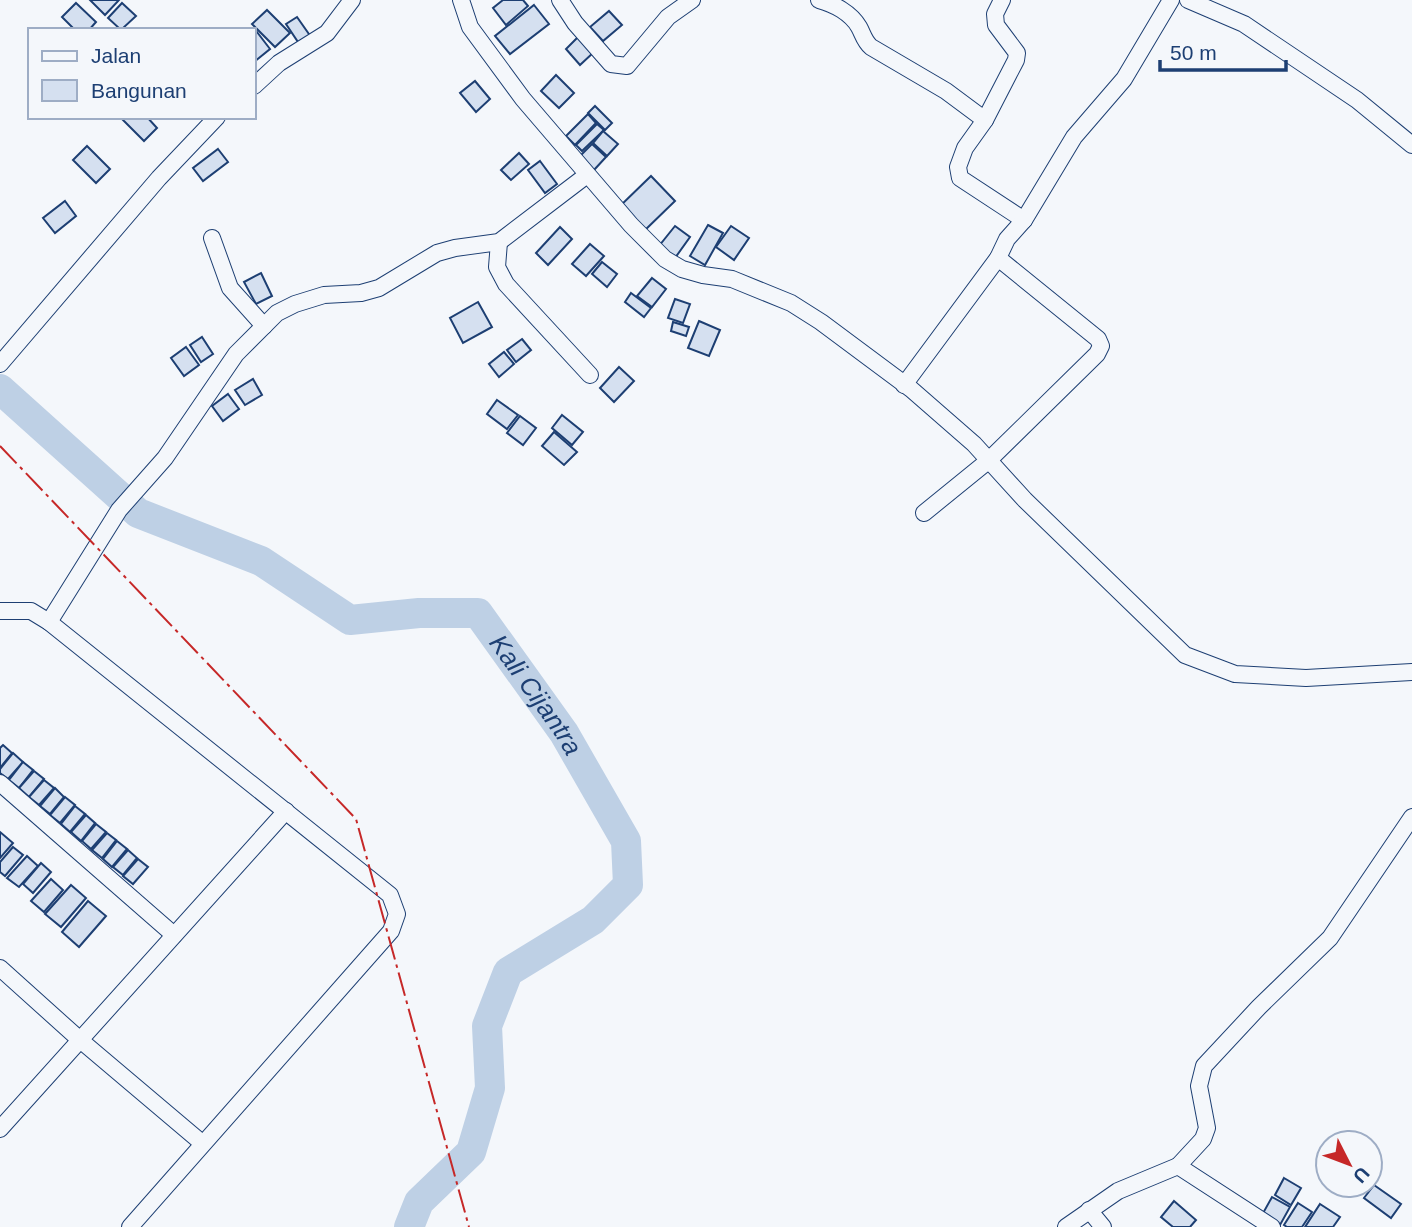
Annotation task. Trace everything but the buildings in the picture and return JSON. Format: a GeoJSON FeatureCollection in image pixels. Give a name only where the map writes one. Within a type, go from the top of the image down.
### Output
{"type":"FeatureCollection","features":[{"type":"Feature","properties":{"kind":"street"},"geometry":{"type":"LineString","coordinates":[[256,84],[279,63],[327,33],[352,0]]}},
{"type":"Feature","properties":{"kind":"street"},"geometry":{"type":"LineString","coordinates":[[460,0],[470,27],[523,99],[631,225],[664,259],[682,269],[732,279],[791,303],[821,322],[904,385],[965,436],[1025,500],[1185,655],[1235,674],[1306,678],[1412,672]]}},
{"type":"Feature","properties":{"kind":"street"},"geometry":{"type":"LineString","coordinates":[[560,0],[575,23],[611,64],[627,66],[668,17],[692,0]]}},
{"type":"Feature","properties":{"kind":"street"},"geometry":{"type":"LineString","coordinates":[[819,0],[831,4],[857,23],[871,47],[946,91],[985,120]]}},
{"type":"Feature","properties":{"kind":"street"},"geometry":{"type":"LineString","coordinates":[[1002,0],[994,20],[1017,52],[1010,72],[985,120],[965,148],[958,174],[960,178],[1024,220]]}},
{"type":"Feature","properties":{"kind":"street"},"geometry":{"type":"LineString","coordinates":[[904,385],[998,258],[1007,239],[1024,220],[1074,137],[1124,79],[1171,0]]}},
{"type":"Feature","properties":{"kind":"street"},"geometry":{"type":"LineString","coordinates":[[1188,0],[1244,24],[1357,100],[1412,145]]}},
{"type":"Feature","properties":{"kind":"street"},"geometry":{"type":"LineString","coordinates":[[0,364],[159,178],[215,119]]}},
{"type":"Feature","properties":{"kind":"street"},"geometry":{"type":"LineString","coordinates":[[49,622],[119,510],[165,458],[236,354],[277,313],[324,295],[361,293],[379,288],[437,253],[499,242],[587,175]]}},
{"type":"Feature","properties":{"kind":"street"},"geometry":{"type":"LineString","coordinates":[[212,238],[230,288],[264,326]]}},
{"type":"Feature","properties":{"kind":"street"},"geometry":{"type":"LineString","coordinates":[[499,242],[497,267],[506,284],[590,375]]}},
{"type":"Feature","properties":{"kind":"street"},"geometry":{"type":"LineString","coordinates":[[924,513],[988,461],[1097,354],[1101,346],[1098,339],[998,258]]}},
{"type":"Feature","properties":{"kind":"street"},"geometry":{"type":"LineString","coordinates":[[0,611],[31,611],[49,622],[390,895],[397,914],[391,931],[130,1227]]}},
{"type":"Feature","properties":{"kind":"street"},"geometry":{"type":"LineString","coordinates":[[0,783],[174,935]]}},
{"type":"Feature","properties":{"kind":"street"},"geometry":{"type":"LineString","coordinates":[[0,1129],[286,811]]}},
{"type":"Feature","properties":{"kind":"street"},"geometry":{"type":"LineString","coordinates":[[1066,1227],[1118,1191],[1178,1166],[1203,1139],[1207,1128],[1199,1086],[1204,1066],[1259,1007],[1330,938],[1412,817]]}},
{"type":"Feature","properties":{"kind":"street"},"geometry":{"type":"LineString","coordinates":[[0,968],[202,1143]]}},
{"type":"Feature","properties":{"kind":"street"},"geometry":{"type":"LineString","coordinates":[[1178,1166],[1272,1227]]}},
{"type":"Feature","properties":{"kind":"street"},"geometry":{"type":"LineString","coordinates":[[1089,1210],[1103,1227]]}},
{"type":"Feature","properties":{"kind":"waterway","name":"Kali Cijantra"},"geometry":{"type":"LineString","coordinates":[[0,389],[138,513],[261,561],[350,620],[419,613],[478,613],[564,733],[626,841],[628,885],[593,920],[508,972],[487,1026],[490,1088],[471,1152],[419,1202],[409,1227]]}},
{"type":"Feature","properties":{"kind":"power"},"geometry":{"type":"LineString","coordinates":[[0,446],[356,819],[469,1227]]}}]}
